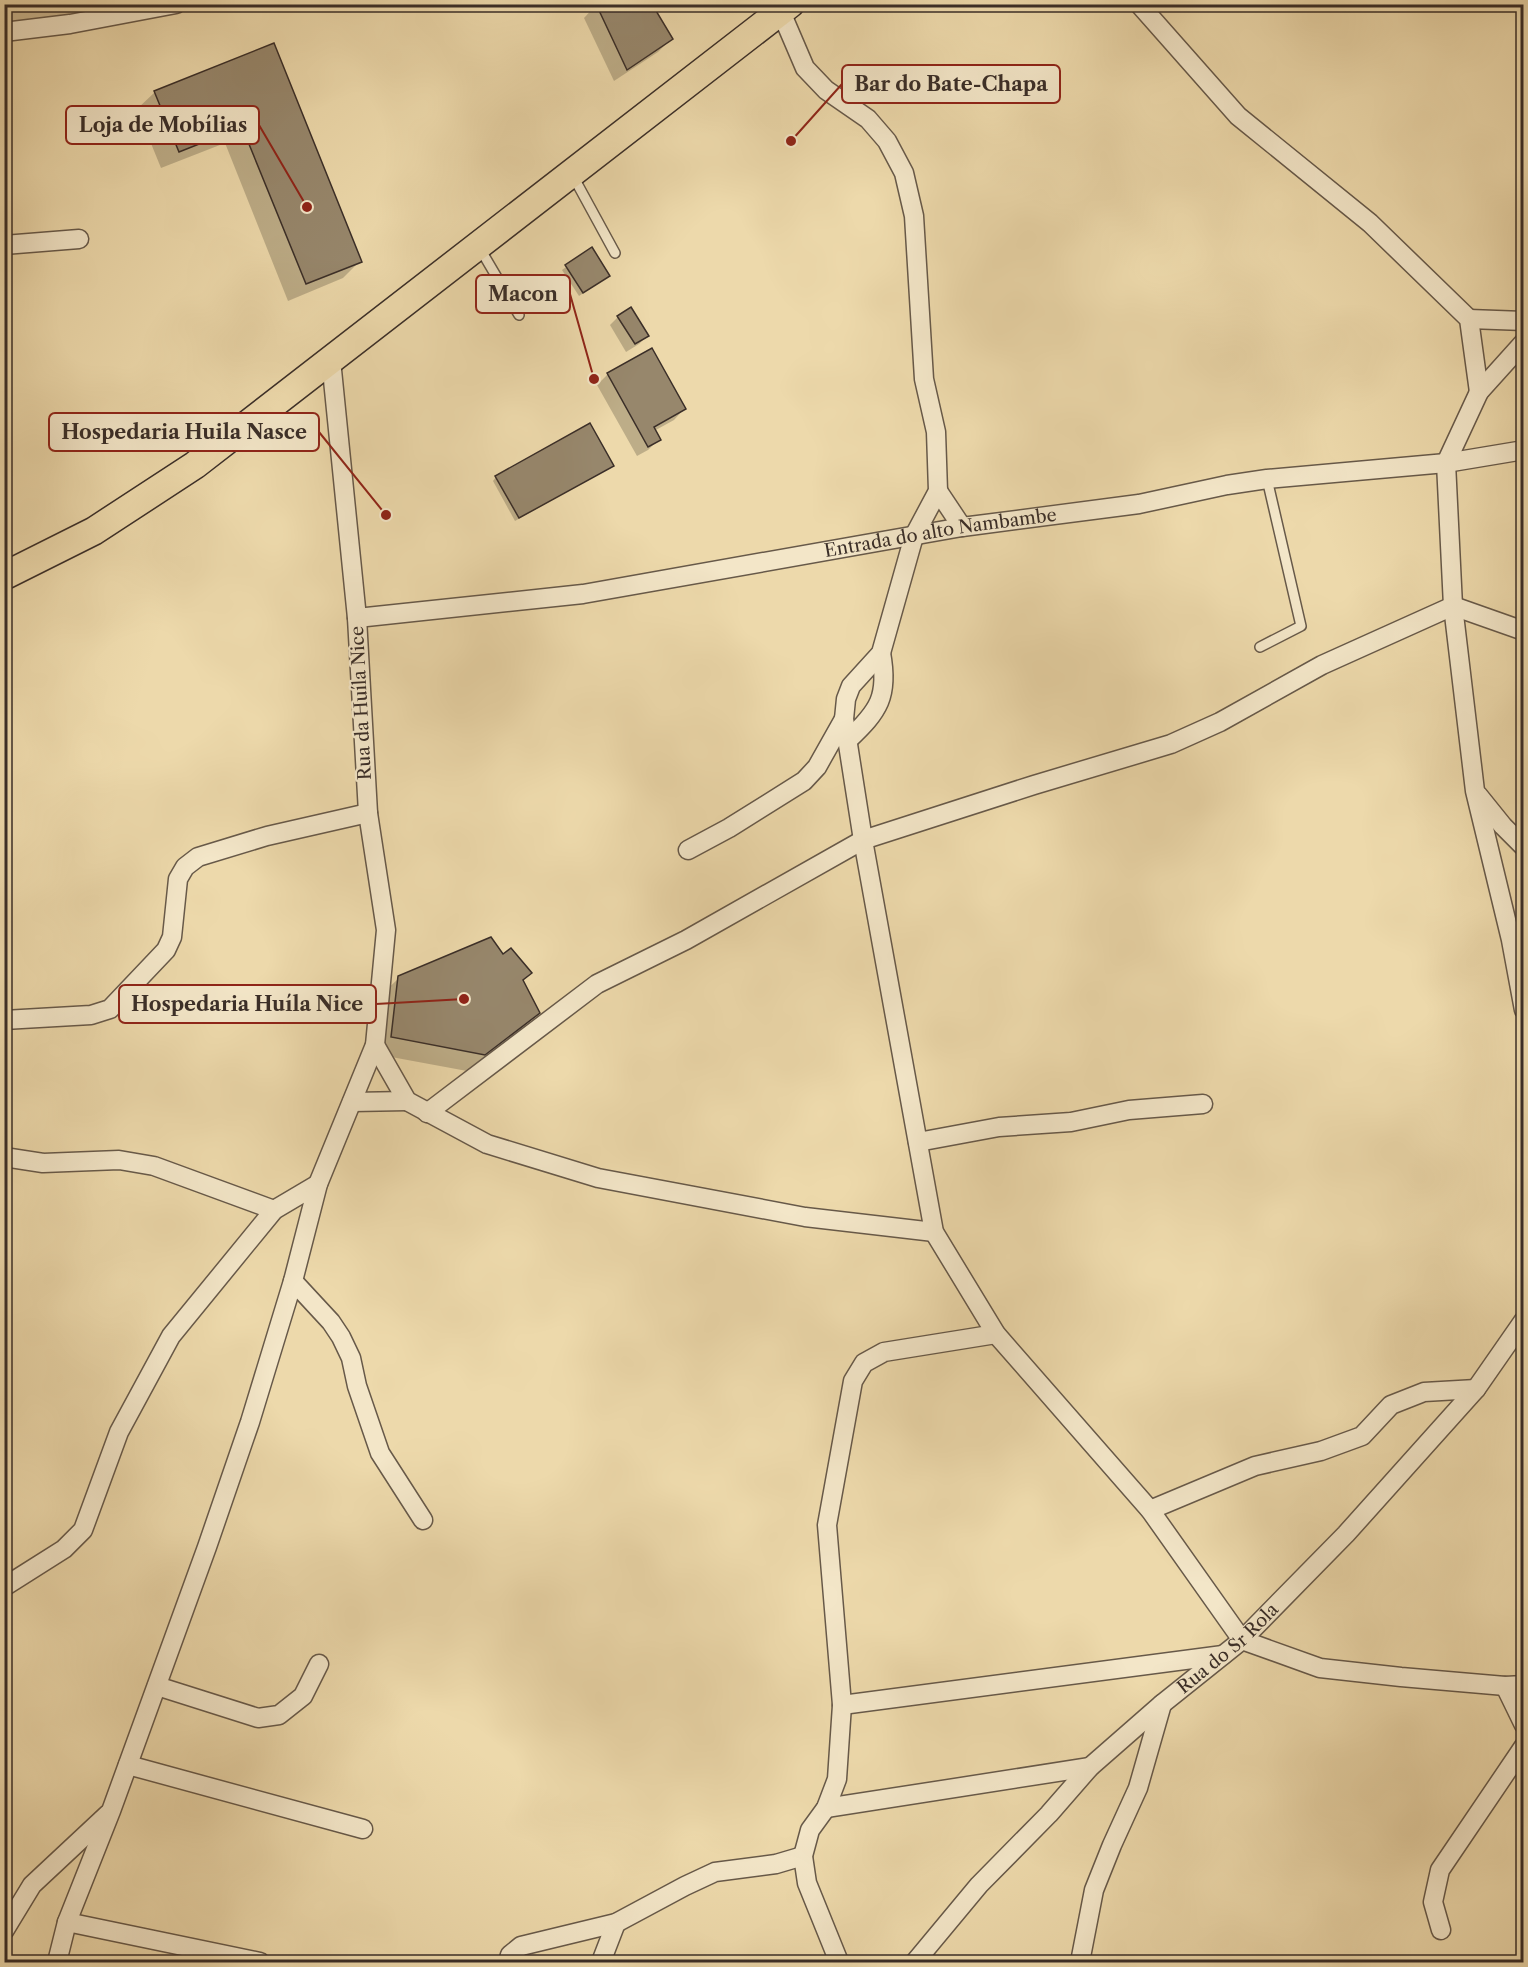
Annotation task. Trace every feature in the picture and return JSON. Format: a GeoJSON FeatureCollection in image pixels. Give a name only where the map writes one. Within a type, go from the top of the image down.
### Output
{"type":"FeatureCollection","features":[{"type":"Feature","properties":{"kind":"main road"},"geometry":{"type":"LineString","coordinates":[[4,576],[94,531],[195,465],[786,8]]}},
{"type":"Feature","properties":{"kind":"street"},"geometry":{"type":"LineString","coordinates":[[4,32],[70,24],[176,4]]}},
{"type":"Feature","properties":{"kind":"street"},"geometry":{"type":"LineString","coordinates":[[1139,4],[1238,116],[1370,223],[1469,319],[1479,392]]}},
{"type":"Feature","properties":{"kind":"street"},"geometry":{"type":"LineString","coordinates":[[786,8],[805,68],[826,90],[868,119],[887,141],[904,173],[914,216],[924,379],[936,432],[938,491],[914,536],[881,653],[884,689],[871,715],[848,740]]}},
{"type":"Feature","properties":{"kind":"street"},"geometry":{"type":"LineString","coordinates":[[4,245],[79,239]]}},
{"type":"Feature","properties":{"kind":"street"},"geometry":{"type":"LineString","coordinates":[[1469,319],[1524,321]]}},
{"type":"Feature","properties":{"kind":"street"},"geometry":{"type":"LineString","coordinates":[[1524,342],[1479,392],[1446,464],[1453,606],[1475,791],[1511,940],[1524,1010]]}},
{"type":"Feature","properties":{"kind":"street","name":"Rua da Huíla Nice"},"geometry":{"type":"LineString","coordinates":[[57,1962],[67,1922],[157,1686],[250,1422],[293,1281],[318,1184],[375,1045],[386,930],[368,813],[357,618],[331,360]]}},
{"type":"Feature","properties":{"kind":"street","name":"Entrada do alto Nambambe"},"geometry":{"type":"LineString","coordinates":[[357,618],[583,594],[962,527],[1139,504],[1227,485],[1267,479],[1446,464],[1524,450]]}},
{"type":"Feature","properties":{"kind":"street"},"geometry":{"type":"LineString","coordinates":[[938,491],[962,527]]}},
{"type":"Feature","properties":{"kind":"street"},"geometry":{"type":"LineString","coordinates":[[427,1113],[597,984],[686,940],[863,840],[1171,744],[1220,722],[1322,665],[1453,606],[1524,631]]}},
{"type":"Feature","properties":{"kind":"street"},"geometry":{"type":"LineString","coordinates":[[881,653],[851,686],[846,699],[844,719],[863,840],[934,1232],[996,1334],[1150,1510],[1242,1640],[1320,1668],[1505,1686],[1524,1685]]}},
{"type":"Feature","properties":{"kind":"street"},"geometry":{"type":"LineString","coordinates":[[688,850],[729,828],[804,781],[818,767],[844,719]]}},
{"type":"Feature","properties":{"kind":"street"},"geometry":{"type":"LineString","coordinates":[[1475,791],[1503,826],[1524,847]]}},
{"type":"Feature","properties":{"kind":"street"},"geometry":{"type":"LineString","coordinates":[[4,1020],[91,1016],[110,1009],[166,950],[172,937],[178,879],[185,867],[198,858],[267,836],[368,813]]}},
{"type":"Feature","properties":{"kind":"street"},"geometry":{"type":"LineString","coordinates":[[375,1045],[407,1101],[487,1144],[598,1178],[805,1217],[934,1232]]}},
{"type":"Feature","properties":{"kind":"street"},"geometry":{"type":"LineString","coordinates":[[352,1102],[407,1101]]}},
{"type":"Feature","properties":{"kind":"street"},"geometry":{"type":"LineString","coordinates":[[918,1142],[999,1127],[1071,1122],[1129,1110],[1203,1104]]}},
{"type":"Feature","properties":{"kind":"street"},"geometry":{"type":"LineString","coordinates":[[4,1157],[42,1163],[119,1160],[154,1166],[274,1210]]}},
{"type":"Feature","properties":{"kind":"street"},"geometry":{"type":"LineString","coordinates":[[4,1587],[64,1549],[83,1530],[119,1432],[171,1336],[274,1210],[318,1184]]}},
{"type":"Feature","properties":{"kind":"street"},"geometry":{"type":"LineString","coordinates":[[293,1281],[331,1322],[341,1337],[351,1358],[357,1386],[380,1453],[423,1520]]}},
{"type":"Feature","properties":{"kind":"street","name":"Rua do Sr Rola"},"geometry":{"type":"LineString","coordinates":[[915,1962],[979,1885],[1049,1814],[1090,1767],[1162,1704],[1242,1640],[1346,1534],[1476,1389],[1524,1320]]}},
{"type":"Feature","properties":{"kind":"street"},"geometry":{"type":"LineString","coordinates":[[839,1962],[807,1883],[803,1856],[810,1830],[826,1808],[837,1779],[842,1705],[827,1526],[853,1381],[864,1363],[884,1352],[996,1334]]}},
{"type":"Feature","properties":{"kind":"street"},"geometry":{"type":"LineString","coordinates":[[1150,1510],[1255,1467],[1321,1451],[1362,1436],[1391,1405],[1424,1392],[1476,1389]]}},
{"type":"Feature","properties":{"kind":"street"},"geometry":{"type":"LineString","coordinates":[[842,1705],[1223,1655]]}},
{"type":"Feature","properties":{"kind":"street"},"geometry":{"type":"LineString","coordinates":[[157,1686],[258,1718],[279,1715],[303,1696],[319,1664]]}},
{"type":"Feature","properties":{"kind":"street"},"geometry":{"type":"LineString","coordinates":[[1505,1686],[1524,1725]]}},
{"type":"Feature","properties":{"kind":"street"},"geometry":{"type":"LineString","coordinates":[[1080,1962],[1094,1890],[1138,1788],[1162,1704]]}},
{"type":"Feature","properties":{"kind":"street"},"geometry":{"type":"LineString","coordinates":[[1441,1930],[1432,1902],[1440,1870],[1524,1746]]}},
{"type":"Feature","properties":{"kind":"street"},"geometry":{"type":"LineString","coordinates":[[128,1765],[363,1829]]}},
{"type":"Feature","properties":{"kind":"street"},"geometry":{"type":"LineString","coordinates":[[826,1808],[1090,1767]]}},
{"type":"Feature","properties":{"kind":"street"},"geometry":{"type":"LineString","coordinates":[[4,1931],[32,1885],[111,1811]]}},
{"type":"Feature","properties":{"kind":"street"},"geometry":{"type":"LineString","coordinates":[[508,1962],[510,1955],[521,1946],[616,1923],[715,1872],[777,1864],[803,1856]]}},
{"type":"Feature","properties":{"kind":"street"},"geometry":{"type":"LineString","coordinates":[[67,1922],[260,1962]]}},
{"type":"Feature","properties":{"kind":"street"},"geometry":{"type":"LineString","coordinates":[[601,1962],[616,1923]]}},
{"type":"Feature","properties":{"kind":"lane"},"geometry":{"type":"LineString","coordinates":[[572,174],[615,253]]}},
{"type":"Feature","properties":{"kind":"lane"},"geometry":{"type":"LineString","coordinates":[[478,247],[519,315]]}},
{"type":"Feature","properties":{"kind":"lane"},"geometry":{"type":"LineString","coordinates":[[1260,647],[1301,626],[1267,479]]}},
{"type":"Feature","properties":{"kind":"shaded area"},"geometry":{"type":"Polygon","coordinates":[[[4,5],[176,5],[5,32],[4,5]]]}},
{"type":"Feature","properties":{"kind":"building"},"geometry":{"type":"Polygon","coordinates":[[[596,4],[652,4],[673,39],[627,70],[596,4]]]}},
{"type":"Feature","properties":{"kind":"building"},"geometry":{"type":"Polygon","coordinates":[[[274,43],[362,262],[306,284],[242,127],[179,152],[154,91],[274,43]]]}},
{"type":"Feature","properties":{"kind":"building"},"geometry":{"type":"Polygon","coordinates":[[[592,247],[610,276],[583,293],[565,265],[592,247]]]}},
{"type":"Feature","properties":{"kind":"building"},"geometry":{"type":"Polygon","coordinates":[[[631,307],[649,336],[635,344],[617,316],[631,307]]]}},
{"type":"Feature","properties":{"kind":"building"},"geometry":{"type":"Polygon","coordinates":[[[652,348],[686,409],[654,427],[661,440],[648,447],[607,373],[652,348]]]}},
{"type":"Feature","properties":{"kind":"building"},"geometry":{"type":"Polygon","coordinates":[[[590,423],[614,466],[519,518],[495,476],[590,423]]]}},
{"type":"Feature","properties":{"kind":"building"},"geometry":{"type":"Polygon","coordinates":[[[491,937],[503,954],[511,948],[532,973],[523,980],[540,1013],[485,1055],[391,1037],[398,976],[491,937]]]}},
{"type":"Feature","properties":{"kind":"place","name":"Bar do Bate-Chapa"},"geometry":{"type":"Point","coordinates":[791,141]}},
{"type":"Feature","properties":{"kind":"place","name":"Loja de Mobílias"},"geometry":{"type":"Point","coordinates":[307,207]}},
{"type":"Feature","properties":{"kind":"place","name":"Macon"},"geometry":{"type":"Point","coordinates":[594,379]}},
{"type":"Feature","properties":{"kind":"place","name":"Hospedaria Huila Nasce"},"geometry":{"type":"Point","coordinates":[386,515]}},
{"type":"Feature","properties":{"kind":"place","name":"Hospedaria Huíla Nice"},"geometry":{"type":"Point","coordinates":[464,999]}}]}
